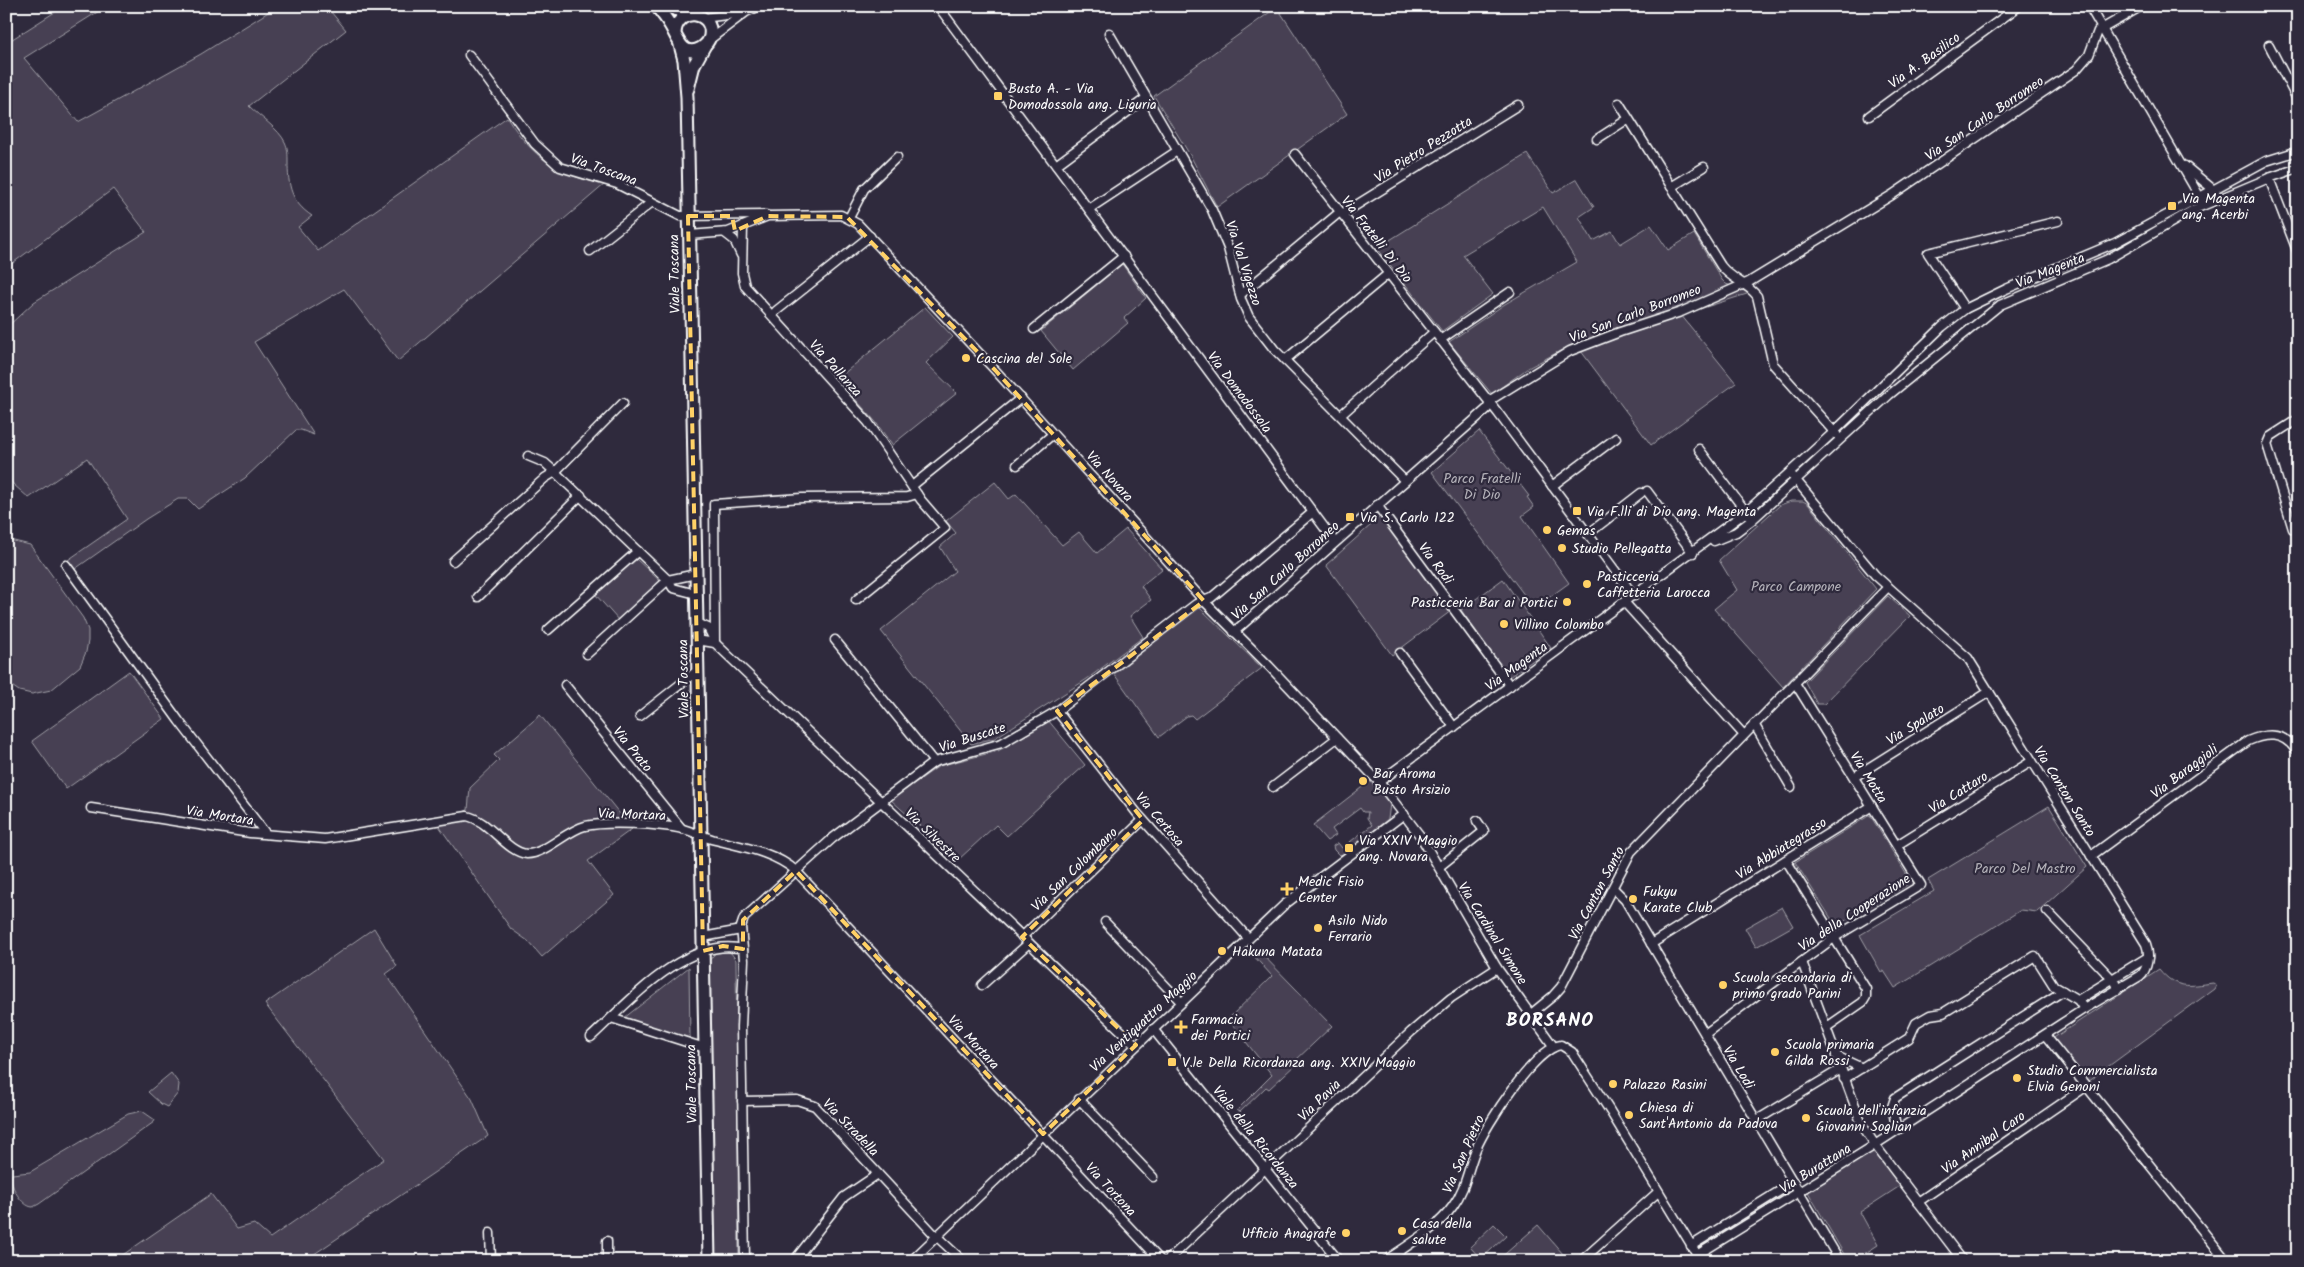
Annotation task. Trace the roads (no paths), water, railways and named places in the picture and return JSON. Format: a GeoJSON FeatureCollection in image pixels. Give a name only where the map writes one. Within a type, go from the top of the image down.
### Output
{"type":"FeatureCollection","features":[{"type":"Feature","properties":{"kind":"street"},"geometry":{"type":"LineString","coordinates":[[656,6],[675,34],[680,45],[692,50],[707,42],[746,12]]}},
{"type":"Feature","properties":{"kind":"street"},"geometry":{"type":"LineString","coordinates":[[664,6],[703,18],[719,18],[746,12],[760,6]]}},
{"type":"Feature","properties":{"kind":"street","name":"Via Domodossola"},"geometry":{"type":"LineString","coordinates":[[938,6],[1336,542]]}},
{"type":"Feature","properties":{"kind":"street","name":"Via A. Basilico"},"geometry":{"type":"LineString","coordinates":[[1869,116],[2019,6]]}},
{"type":"Feature","properties":{"kind":"street"},"geometry":{"type":"LineString","coordinates":[[2089,6],[2182,162],[2199,197],[2206,205]]}},
{"type":"Feature","properties":{"kind":"street"},"geometry":{"type":"LineString","coordinates":[[2102,29],[2142,6]]}},
{"type":"Feature","properties":{"kind":"street"},"geometry":{"type":"LineString","coordinates":[[675,34],[680,19],[690,14]]}},
{"type":"Feature","properties":{"kind":"street"},"geometry":{"type":"LineString","coordinates":[[703,18],[710,28],[707,42]]}},
{"type":"Feature","properties":{"kind":"street","name":"Via San Carlo Borromeo"},"geometry":{"type":"LineString","coordinates":[[1234,632],[1487,409],[1493,398],[1570,351],[1681,312],[1742,283],[1749,282],[1892,195],[2073,72],[2086,61],[2097,33],[2102,29]]}},
{"type":"Feature","properties":{"kind":"street","name":"Via Val Vigezzo"},"geometry":{"type":"LineString","coordinates":[[1109,33],[1145,99],[1220,226],[1230,253],[1240,295],[1253,324],[1285,360],[1405,481]]}},
{"type":"Feature","properties":{"kind":"street","name":"Viale Toscana"},"geometry":{"type":"LineString","coordinates":[[686,97],[694,65],[707,42]]}},
{"type":"Feature","properties":{"kind":"street","name":"Viale Toscana"},"geometry":{"type":"LineString","coordinates":[[680,45],[684,60],[686,97],[709,1261]]}},
{"type":"Feature","properties":{"kind":"street"},"geometry":{"type":"LineString","coordinates":[[2269,45],[2298,101]]}},
{"type":"Feature","properties":{"kind":"street","name":"Via Toscana"},"geometry":{"type":"LineString","coordinates":[[469,55],[529,137],[549,159],[567,170],[612,182],[680,216],[688,216]]}},
{"type":"Feature","properties":{"kind":"street"},"geometry":{"type":"LineString","coordinates":[[1056,165],[1145,99]]}},
{"type":"Feature","properties":{"kind":"street"},"geometry":{"type":"LineString","coordinates":[[1619,103],[1721,266],[1732,278],[1754,291],[1759,300],[1772,364],[1840,439]]}},
{"type":"Feature","properties":{"kind":"street","name":"Via Pietro Pezzotta"},"geometry":{"type":"LineString","coordinates":[[1240,295],[1341,213],[1518,105]]}},
{"type":"Feature","properties":{"kind":"street"},"geometry":{"type":"LineString","coordinates":[[1597,139],[1628,119]]}},
{"type":"Feature","properties":{"kind":"street"},"geometry":{"type":"LineString","coordinates":[[1089,209],[1177,151]]}},
{"type":"Feature","properties":{"kind":"street","name":"Via Magenta"},"geometry":{"type":"LineString","coordinates":[[1379,782],[1625,603],[1746,512],[1834,432],[1942,328],[1965,309],[2006,289],[2120,241],[2272,158],[2298,151]]}},
{"type":"Feature","properties":{"kind":"street","name":"Via Fratelli Di Dio"},"geometry":{"type":"LineString","coordinates":[[1295,154],[1490,404],[1634,596]]}},
{"type":"Feature","properties":{"kind":"street"},"geometry":{"type":"LineString","coordinates":[[688,216],[758,214],[768,216],[832,215],[849,218],[867,186],[897,157]]}},
{"type":"Feature","properties":{"kind":"street"},"geometry":{"type":"LineString","coordinates":[[2182,162],[2213,189],[2217,200]]}},
{"type":"Feature","properties":{"kind":"street"},"geometry":{"type":"LineString","coordinates":[[1672,187],[1704,167]]}},
{"type":"Feature","properties":{"kind":"street","name":"Via Magenta"},"geometry":{"type":"LineString","coordinates":[[1705,544],[1736,532],[1752,520],[1893,392],[1973,326],[2010,299],[2108,259],[2181,216],[2268,178],[2298,168]]}},
{"type":"Feature","properties":{"kind":"street"},"geometry":{"type":"LineString","coordinates":[[2268,178],[2298,253]]}},
{"type":"Feature","properties":{"kind":"street"},"geometry":{"type":"LineString","coordinates":[[590,251],[652,202]]}},
{"type":"Feature","properties":{"kind":"street"},"geometry":{"type":"LineString","coordinates":[[732,216],[739,228]]}},
{"type":"Feature","properties":{"kind":"street"},"geometry":{"type":"LineString","coordinates":[[688,235],[725,233],[768,216]]}},
{"type":"Feature","properties":{"kind":"street","name":"Via Novara"},"geometry":{"type":"LineString","coordinates":[[849,218],[870,236],[1021,398],[1204,601],[1379,782],[1404,814]]}},
{"type":"Feature","properties":{"kind":"street"},"geometry":{"type":"LineString","coordinates":[[1965,309],[1928,253],[2058,220]]}},
{"type":"Feature","properties":{"kind":"street","name":"Via Pallanza"},"geometry":{"type":"LineString","coordinates":[[739,228],[742,276],[745,286],[865,419],[917,494],[945,528],[856,600]]}},
{"type":"Feature","properties":{"kind":"street","name":"Via Pallanza"},"geometry":{"type":"LineString","coordinates":[[725,233],[736,242],[742,259]]}},
{"type":"Feature","properties":{"kind":"street"},"geometry":{"type":"LineString","coordinates":[[776,311],[870,236]]}},
{"type":"Feature","properties":{"kind":"street"},"geometry":{"type":"LineString","coordinates":[[1034,329],[1124,256]]}},
{"type":"Feature","properties":{"kind":"street"},"geometry":{"type":"LineString","coordinates":[[1285,360],[1388,274]]}},
{"type":"Feature","properties":{"kind":"street"},"geometry":{"type":"LineString","coordinates":[[2006,289],[2010,299]]}},
{"type":"Feature","properties":{"kind":"street"},"geometry":{"type":"LineString","coordinates":[[1440,340],[1510,292]]}},
{"type":"Feature","properties":{"kind":"street"},"geometry":{"type":"LineString","coordinates":[[1341,415],[1434,332]]}},
{"type":"Feature","properties":{"kind":"street"},"geometry":{"type":"LineString","coordinates":[[912,486],[1021,398]]}},
{"type":"Feature","properties":{"kind":"street"},"geometry":{"type":"LineString","coordinates":[[453,561],[544,478],[556,472],[623,403]]}},
{"type":"Feature","properties":{"kind":"street"},"geometry":{"type":"LineString","coordinates":[[2293,529],[2267,444],[2270,437],[2298,420]]}},
{"type":"Feature","properties":{"kind":"street"},"geometry":{"type":"LineString","coordinates":[[1017,464],[1053,434]]}},
{"type":"Feature","properties":{"kind":"street"},"geometry":{"type":"LineString","coordinates":[[1552,486],[1616,438]]}},
{"type":"Feature","properties":{"kind":"street"},"geometry":{"type":"LineString","coordinates":[[1699,449],[1752,520]]}},
{"type":"Feature","properties":{"kind":"street"},"geometry":{"type":"LineString","coordinates":[[528,456],[545,463],[556,472],[668,580],[675,590],[696,594]]}},
{"type":"Feature","properties":{"kind":"street","name":"Via Canton Santo"},"geometry":{"type":"LineString","coordinates":[[1790,473],[1872,572],[1964,654],[2146,944],[2148,957]]}},
{"type":"Feature","properties":{"kind":"street"},"geometry":{"type":"LineString","coordinates":[[1588,534],[1644,492],[1693,552]]}},
{"type":"Feature","properties":{"kind":"street"},"geometry":{"type":"LineString","coordinates":[[697,640],[715,643],[714,504],[802,498],[907,497],[917,494]]}},
{"type":"Feature","properties":{"kind":"street"},"geometry":{"type":"LineString","coordinates":[[478,597],[581,495]]}},
{"type":"Feature","properties":{"kind":"street","name":"Via Rodi"},"geometry":{"type":"LineString","coordinates":[[1377,505],[1510,686]]}},
{"type":"Feature","properties":{"kind":"street","name":"Via Buscate"},"geometry":{"type":"LineString","coordinates":[[741,930],[744,918],[833,838],[934,762],[997,745],[1057,711],[1196,604],[1211,598],[1313,512]]}},
{"type":"Feature","properties":{"kind":"street"},"geometry":{"type":"LineString","coordinates":[[548,630],[638,551]]}},
{"type":"Feature","properties":{"kind":"street"},"geometry":{"type":"LineString","coordinates":[[66,565],[179,722],[266,834]]}},
{"type":"Feature","properties":{"kind":"street"},"geometry":{"type":"LineString","coordinates":[[587,654],[668,580],[696,574]]}},
{"type":"Feature","properties":{"kind":"street","name":"Via Canton Santo"},"geometry":{"type":"LineString","coordinates":[[1531,1014],[1560,989],[1631,852],[1888,587]]}},
{"type":"Feature","properties":{"kind":"street"},"geometry":{"type":"LineString","coordinates":[[1625,603],[1744,734]]}},
{"type":"Feature","properties":{"kind":"street","name":"Via Silvestre"},"geometry":{"type":"LineString","coordinates":[[697,623],[708,628],[715,643],[1136,1045]]}},
{"type":"Feature","properties":{"kind":"street"},"geometry":{"type":"LineString","coordinates":[[835,640],[934,762]]}},
{"type":"Feature","properties":{"kind":"street"},"geometry":{"type":"LineString","coordinates":[[1400,653],[1454,727]]}},
{"type":"Feature","properties":{"kind":"street"},"geometry":{"type":"LineString","coordinates":[[640,716],[697,671]]}},
{"type":"Feature","properties":{"kind":"street","name":"Via Motta"},"geometry":{"type":"LineString","coordinates":[[1796,683],[1921,884]]}},
{"type":"Feature","properties":{"kind":"street","name":"Via Prato"},"geometry":{"type":"LineString","coordinates":[[565,685],[682,829]]}},
{"type":"Feature","properties":{"kind":"street","name":"Via Spalato"},"geometry":{"type":"LineString","coordinates":[[1854,777],[1989,692]]}},
{"type":"Feature","properties":{"kind":"street","name":"Via Certosa"},"geometry":{"type":"LineString","coordinates":[[1057,711],[1143,820],[1248,938]]}},
{"type":"Feature","properties":{"kind":"street"},"geometry":{"type":"LineString","coordinates":[[1754,724],[1791,787]]}},
{"type":"Feature","properties":{"kind":"street","name":"Via Baraggioli"},"geometry":{"type":"LineString","coordinates":[[2091,856],[2248,741],[2263,736],[2276,735],[2288,741],[2297,750]]}},
{"type":"Feature","properties":{"kind":"street"},"geometry":{"type":"LineString","coordinates":[[1273,787],[1337,738]]}},
{"type":"Feature","properties":{"kind":"street","name":"Via Cattaro"},"geometry":{"type":"LineString","coordinates":[[1897,845],[2032,761]]}},
{"type":"Feature","properties":{"kind":"street","name":"Via Abbiategrasso"},"geometry":{"type":"LineString","coordinates":[[1651,944],[1872,806]]}},
{"type":"Feature","properties":{"kind":"street","name":"Via Mortara"},"geometry":{"type":"LineString","coordinates":[[91,808],[266,834],[332,839],[467,816],[480,821],[519,852],[530,854],[585,826],[637,825],[682,829],[772,856],[784,861],[796,871],[1043,1134]]}},
{"type":"Feature","properties":{"kind":"street","name":"Via Cardinal Simone"},"geometry":{"type":"LineString","coordinates":[[1404,814],[1421,837],[1497,968],[1554,1046]]}},
{"type":"Feature","properties":{"kind":"street","name":"Via Ventiquattro Maggio"},"geometry":{"type":"LineString","coordinates":[[911,1261],[1248,938],[1289,901],[1404,814]]}},
{"type":"Feature","properties":{"kind":"street","name":"Via San Colombano"},"geometry":{"type":"LineString","coordinates":[[1022,936],[1143,820]]}},
{"type":"Feature","properties":{"kind":"street"},"geometry":{"type":"LineString","coordinates":[[1439,868],[1484,831],[1477,820]]}},
{"type":"Feature","properties":{"kind":"street"},"geometry":{"type":"LineString","coordinates":[[1786,860],[1864,984],[1866,993],[1863,1002],[1827,1027]]}},
{"type":"Feature","properties":{"kind":"street","name":"Via della Cooperazione"},"geometry":{"type":"LineString","coordinates":[[1705,1034],[1835,937],[1921,884]]}},
{"type":"Feature","properties":{"kind":"street","name":"Via Lodi"},"geometry":{"type":"LineString","coordinates":[[1613,888],[1625,900],[1840,1261]]}},
{"type":"Feature","properties":{"kind":"street"},"geometry":{"type":"LineString","coordinates":[[2047,911],[2117,985],[2118,990]]}},
{"type":"Feature","properties":{"kind":"street"},"geometry":{"type":"LineString","coordinates":[[1105,922],[1181,1002]]}},
{"type":"Feature","properties":{"kind":"street"},"geometry":{"type":"LineString","coordinates":[[703,937],[741,930],[743,949],[742,1101],[745,1261]]}},
{"type":"Feature","properties":{"kind":"street"},"geometry":{"type":"LineString","coordinates":[[982,985],[1029,943]]}},
{"type":"Feature","properties":{"kind":"street"},"geometry":{"type":"LineString","coordinates":[[591,1037],[645,987],[666,971],[703,951],[723,946],[743,949]]}},
{"type":"Feature","properties":{"kind":"street"},"geometry":{"type":"LineString","coordinates":[[1844,1079],[1909,1038],[1916,1023],[1930,1015],[1943,1013],[2035,956],[2053,984],[2078,1000],[2084,1009],[2143,974],[2148,957]]}},
{"type":"Feature","properties":{"kind":"street"},"geometry":{"type":"LineString","coordinates":[[2078,1000],[2148,957]]}},
{"type":"Feature","properties":{"kind":"street"},"geometry":{"type":"LineString","coordinates":[[1802,962],[1858,1117],[1875,1145],[1963,1261]]}},
{"type":"Feature","properties":{"kind":"street","name":"Via Pavia"},"geometry":{"type":"LineString","coordinates":[[1167,1261],[1411,1032],[1451,998],[1497,968]]}},
{"type":"Feature","properties":{"kind":"street"},"geometry":{"type":"LineString","coordinates":[[1897,1130],[1892,1107],[1895,1098],[2063,991]]}},
{"type":"Feature","properties":{"kind":"street","name":"Via Burattana"},"geometry":{"type":"LineString","coordinates":[[1699,1258],[2084,1009]]}},
{"type":"Feature","properties":{"kind":"street"},"geometry":{"type":"LineString","coordinates":[[611,1018],[705,1048]]}},
{"type":"Feature","properties":{"kind":"street","name":"Viale della Ricordanza"},"geometry":{"type":"LineString","coordinates":[[1153,1029],[1266,1169],[1334,1259]]}},
{"type":"Feature","properties":{"kind":"street"},"geometry":{"type":"LineString","coordinates":[[2045,1035],[2227,1261]]}},
{"type":"Feature","properties":{"kind":"street"},"geometry":{"type":"LineString","coordinates":[[1554,1046],[1564,1045],[1572,1052],[1699,1258]]}},
{"type":"Feature","properties":{"kind":"street","name":"Via San Pietro"},"geometry":{"type":"LineString","coordinates":[[1385,1261],[1433,1227],[1449,1212],[1462,1191],[1476,1149],[1490,1120],[1520,1080],[1554,1046]]}},
{"type":"Feature","properties":{"kind":"street"},"geometry":{"type":"LineString","coordinates":[[1836,1056],[1862,1068]]}},
{"type":"Feature","properties":{"kind":"street"},"geometry":{"type":"LineString","coordinates":[[1756,1120],[1841,1069]]}},
{"type":"Feature","properties":{"kind":"street","name":"Via Annibal Caro"},"geometry":{"type":"LineString","coordinates":[[1918,1202],[2087,1086]]}},
{"type":"Feature","properties":{"kind":"street"},"geometry":{"type":"LineString","coordinates":[[1079,1099],[1153,1176]]}},
{"type":"Feature","properties":{"kind":"street","name":"Via Stradella"},"geometry":{"type":"LineString","coordinates":[[742,1101],[794,1100],[810,1103],[821,1111],[936,1236],[962,1261]]}},
{"type":"Feature","properties":{"kind":"street","name":"Via Tortona"},"geometry":{"type":"LineString","coordinates":[[1043,1134],[1161,1261]]}},
{"type":"Feature","properties":{"kind":"street","name":"Via Stradella"},"geometry":{"type":"LineString","coordinates":[[794,1261],[844,1197],[878,1174]]}},
{"type":"Feature","properties":{"kind":"street","name":"Via Burattana"},"geometry":{"type":"LineString","coordinates":[[1691,1246],[1794,1182]]}},
{"type":"Feature","properties":{"kind":"street"},"geometry":{"type":"LineString","coordinates":[[1581,1261],[1658,1192]]}},
{"type":"Feature","properties":{"kind":"street"},"geometry":{"type":"LineString","coordinates":[[490,1233],[491,1261]]}},
{"type":"Feature","properties":{"kind":"street"},"geometry":{"type":"LineString","coordinates":[[607,1241],[607,1261]]}},
{"type":"Feature","properties":{"kind":"place","name":"Busto A. - Via Domodossola ang. Liguria"},"geometry":{"type":"Point","coordinates":[998,96]}},
{"type":"Feature","properties":{"kind":"place","name":"Via Magenta ang. Acerbi"},"geometry":{"type":"Point","coordinates":[2172,206]}},
{"type":"Feature","properties":{"kind":"place","name":"Cascina del Sole"},"geometry":{"type":"Point","coordinates":[966,358]}},
{"type":"Feature","properties":{"kind":"place","name":"Via F.lli di Dio ang. Magenta"},"geometry":{"type":"Point","coordinates":[1577,511]}},
{"type":"Feature","properties":{"kind":"place","name":"Via S. Carlo 122"},"geometry":{"type":"Point","coordinates":[1350,517]}},
{"type":"Feature","properties":{"kind":"place","name":"Gemas"},"geometry":{"type":"Point","coordinates":[1547,530]}},
{"type":"Feature","properties":{"kind":"place","name":"Studio Pellegatta"},"geometry":{"type":"Point","coordinates":[1562,548]}},
{"type":"Feature","properties":{"kind":"place","name":"Pasticceria Caffetteria Larocca"},"geometry":{"type":"Point","coordinates":[1587,584]}},
{"type":"Feature","properties":{"kind":"place","name":"Pasticceria Bar ai Portici"},"geometry":{"type":"Point","coordinates":[1567,602]}},
{"type":"Feature","properties":{"kind":"place","name":"Villino Colombo"},"geometry":{"type":"Point","coordinates":[1504,624]}},
{"type":"Feature","properties":{"kind":"place","name":"Bar Aroma Busto Arsizio"},"geometry":{"type":"Point","coordinates":[1363,781]}},
{"type":"Feature","properties":{"kind":"place","name":"Via XXIV Maggio ang. Novara"},"geometry":{"type":"Point","coordinates":[1349,848]}},
{"type":"Feature","properties":{"kind":"place","name":"Medic Fisio Center"},"geometry":{"type":"Point","coordinates":[1287,889]}},
{"type":"Feature","properties":{"kind":"place","name":"Fukyu Karate Club"},"geometry":{"type":"Point","coordinates":[1633,899]}},
{"type":"Feature","properties":{"kind":"place","name":"Asilo Nido Ferrario"},"geometry":{"type":"Point","coordinates":[1318,928]}},
{"type":"Feature","properties":{"kind":"place","name":"Hakuna Matata"},"geometry":{"type":"Point","coordinates":[1222,951]}},
{"type":"Feature","properties":{"kind":"place","name":"Scuola secondaria di primo grado Parini"},"geometry":{"type":"Point","coordinates":[1723,985]}},
{"type":"Feature","properties":{"kind":"place","name":"Farmacia dei Portici"},"geometry":{"type":"Point","coordinates":[1181,1027]}},
{"type":"Feature","properties":{"kind":"place","name":"Scuola primaria Gilda Rossi"},"geometry":{"type":"Point","coordinates":[1775,1052]}},
{"type":"Feature","properties":{"kind":"place","name":"V.le Della Ricordanza ang. XXIV Maggio"},"geometry":{"type":"Point","coordinates":[1172,1062]}},
{"type":"Feature","properties":{"kind":"place","name":"Studio Commercialista Elvia Genoni"},"geometry":{"type":"Point","coordinates":[2017,1078]}},
{"type":"Feature","properties":{"kind":"place","name":"Palazzo Rasini"},"geometry":{"type":"Point","coordinates":[1613,1084]}},
{"type":"Feature","properties":{"kind":"place","name":"Chiesa di Sant'Antonio da Padova"},"geometry":{"type":"Point","coordinates":[1629,1115]}},
{"type":"Feature","properties":{"kind":"place","name":"Scuola dell'infanzia Giovanni Soglian"},"geometry":{"type":"Point","coordinates":[1806,1118]}},
{"type":"Feature","properties":{"kind":"place","name":"Casa della salute"},"geometry":{"type":"Point","coordinates":[1402,1231]}},
{"type":"Feature","properties":{"kind":"place","name":"Ufficio Anagrafe"},"geometry":{"type":"Point","coordinates":[1346,1233]}},
{"type":"Feature","properties":{"kind":"district","name":"BORSANO"},"geometry":{"type":"Point","coordinates":[1550,1019]}},
{"type":"Feature","properties":{"kind":"park label","name":"Parco Fratelli Di Dio"},"geometry":{"type":"Point","coordinates":[1482,486]}},
{"type":"Feature","properties":{"kind":"park label","name":"Parco Campone"},"geometry":{"type":"Point","coordinates":[1796,586]}},
{"type":"Feature","properties":{"kind":"park label","name":"Parco Del Mastro"},"geometry":{"type":"Point","coordinates":[2025,868]}}]}
